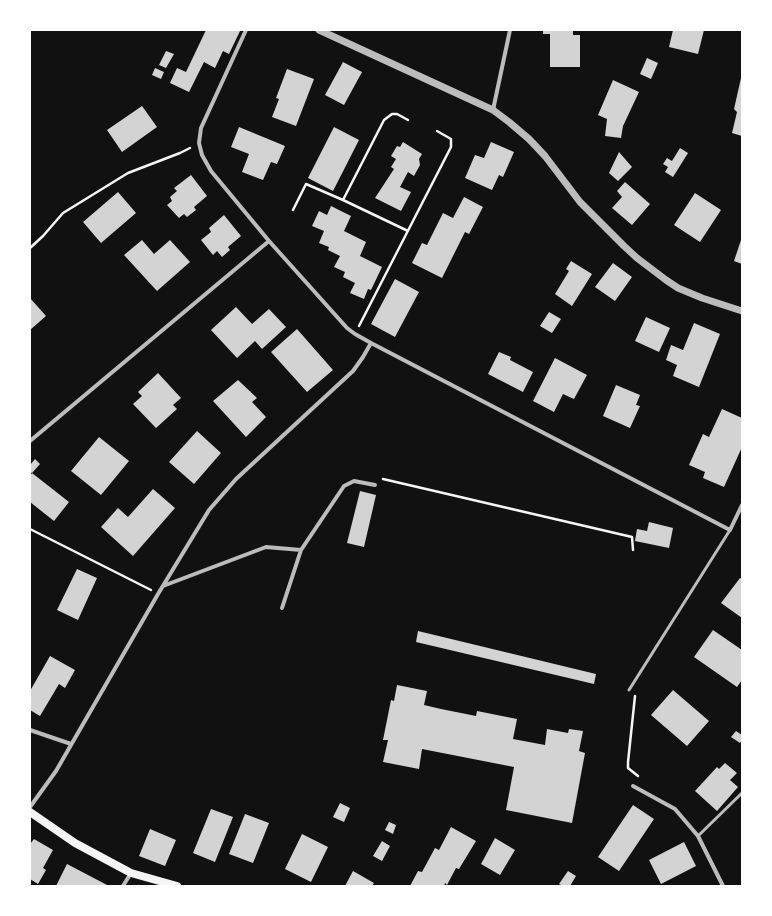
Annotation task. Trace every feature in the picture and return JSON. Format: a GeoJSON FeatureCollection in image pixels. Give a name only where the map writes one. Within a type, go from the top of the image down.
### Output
{"type":"FeatureCollection","features":[{"type":"Feature","properties":{"kind":"main road"},"geometry":{"type":"LineString","coordinates":[[30,812],[75,843],[130,873],[177,886]]}},
{"type":"Feature","properties":{"kind":"street"},"geometry":{"type":"LineString","coordinates":[[246,30],[201,128],[199,143],[202,155],[211,171],[269,240],[347,328],[371,343],[730,530],[742,505]]}},
{"type":"Feature","properties":{"kind":"street"},"geometry":{"type":"LineString","coordinates":[[319,30],[493,110],[529,139],[545,156],[580,202],[637,258],[678,288],[702,298],[742,311]]}},
{"type":"Feature","properties":{"kind":"street"},"geometry":{"type":"LineString","coordinates":[[493,110],[510,30]]}},
{"type":"Feature","properties":{"kind":"street"},"geometry":{"type":"LineString","coordinates":[[30,441],[269,240]]}},
{"type":"Feature","properties":{"kind":"street"},"geometry":{"type":"LineString","coordinates":[[30,807],[56,771],[158,594],[209,510],[236,480],[353,371],[371,343]]}},
{"type":"Feature","properties":{"kind":"street"},"geometry":{"type":"LineString","coordinates":[[282,608],[301,550],[344,486],[354,481],[375,485]]}},
{"type":"Feature","properties":{"kind":"street"},"geometry":{"type":"LineString","coordinates":[[163,586],[266,547],[301,550]]}},
{"type":"Feature","properties":{"kind":"street"},"geometry":{"type":"LineString","coordinates":[[30,730],[71,744]]}},
{"type":"Feature","properties":{"kind":"street"},"geometry":{"type":"LineString","coordinates":[[633,786],[675,809],[698,836],[723,886]]}},
{"type":"Feature","properties":{"kind":"street"},"geometry":{"type":"LineString","coordinates":[[123,886],[130,873]]}},
{"type":"Feature","properties":{"kind":"lane"},"geometry":{"type":"LineString","coordinates":[[629,690],[730,530]]}},
{"type":"Feature","properties":{"kind":"lane"},"geometry":{"type":"LineString","coordinates":[[698,836],[742,792]]}},
{"type":"Feature","properties":{"kind":"path"},"geometry":{"type":"LineString","coordinates":[[343,200],[384,120],[392,114],[397,114],[408,120]]}},
{"type":"Feature","properties":{"kind":"path"},"geometry":{"type":"LineString","coordinates":[[355,334],[451,147],[451,139],[437,131]]}},
{"type":"Feature","properties":{"kind":"path"},"geometry":{"type":"LineString","coordinates":[[30,248],[63,214],[121,177],[180,153],[199,143]]}},
{"type":"Feature","properties":{"kind":"path"},"geometry":{"type":"LineString","coordinates":[[293,210],[306,184],[408,231]]}},
{"type":"Feature","properties":{"kind":"path"},"geometry":{"type":"LineString","coordinates":[[375,485],[376,477],[632,537],[633,550]]}},
{"type":"Feature","properties":{"kind":"path"},"geometry":{"type":"LineString","coordinates":[[30,529],[158,594]]}},
{"type":"Feature","properties":{"kind":"path"},"geometry":{"type":"LineString","coordinates":[[629,690],[635,692],[628,762],[628,768],[638,776],[633,786]]}},
{"type":"Feature","properties":{"kind":"building"},"geometry":{"type":"Polygon","coordinates":[[[206,30],[240,31],[229,54],[223,51],[215,68],[204,62],[189,92],[170,83],[177,68],[186,72],[206,30]]]}},
{"type":"Feature","properties":{"kind":"building"},"geometry":{"type":"Polygon","coordinates":[[[543,30],[573,30],[573,35],[580,35],[580,67],[550,67],[550,34],[543,34],[543,30]]]}},
{"type":"Feature","properties":{"kind":"building"},"geometry":{"type":"Polygon","coordinates":[[[673,30],[704,30],[698,54],[669,47],[673,30]]]}},
{"type":"Feature","properties":{"kind":"building"},"geometry":{"type":"Polygon","coordinates":[[[166,51],[174,54],[166,68],[159,65],[166,51]]]}},
{"type":"Feature","properties":{"kind":"building"},"geometry":{"type":"Polygon","coordinates":[[[647,58],[658,63],[651,79],[640,74],[647,58]]]}},
{"type":"Feature","properties":{"kind":"building"},"geometry":{"type":"Polygon","coordinates":[[[343,62],[362,72],[344,105],[325,95],[343,62]]]}},
{"type":"Feature","properties":{"kind":"building"},"geometry":{"type":"Polygon","coordinates":[[[155,68],[164,72],[161,79],[152,75],[155,68]]]}},
{"type":"Feature","properties":{"kind":"building"},"geometry":{"type":"Polygon","coordinates":[[[287,69],[314,79],[296,126],[272,117],[279,99],[276,98],[287,69]]]}},
{"type":"Feature","properties":{"kind":"building"},"geometry":{"type":"Polygon","coordinates":[[[741,78],[742,136],[732,133],[737,112],[734,109],[741,78]]]}},
{"type":"Feature","properties":{"kind":"building"},"geometry":{"type":"Polygon","coordinates":[[[613,80],[639,92],[623,126],[621,138],[605,136],[607,119],[598,115],[613,80]]]}},
{"type":"Feature","properties":{"kind":"building"},"geometry":{"type":"Polygon","coordinates":[[[142,106],[157,127],[122,152],[107,130],[142,106]]]}},
{"type":"Feature","properties":{"kind":"building"},"geometry":{"type":"Polygon","coordinates":[[[239,127],[285,146],[277,164],[271,162],[263,180],[242,172],[249,154],[231,147],[239,127]]]}},
{"type":"Feature","properties":{"kind":"building"},"geometry":{"type":"Polygon","coordinates":[[[334,127],[359,140],[333,191],[308,178],[334,127]]]}},
{"type":"Feature","properties":{"kind":"building"},"geometry":{"type":"Polygon","coordinates":[[[403,142],[422,154],[419,159],[420,165],[414,176],[408,172],[400,187],[411,192],[401,211],[375,198],[394,169],[391,167],[396,159],[391,156],[397,146],[400,147],[403,142]]]}},
{"type":"Feature","properties":{"kind":"building"},"geometry":{"type":"Polygon","coordinates":[[[491,142],[514,152],[503,177],[499,175],[492,190],[465,178],[475,155],[484,158],[491,142]]]}},
{"type":"Feature","properties":{"kind":"building"},"geometry":{"type":"Polygon","coordinates":[[[680,148],[688,153],[673,177],[665,172],[668,167],[663,164],[667,158],[672,161],[680,148]]]}},
{"type":"Feature","properties":{"kind":"building"},"geometry":{"type":"Polygon","coordinates":[[[619,152],[632,167],[618,181],[609,173],[619,152]]]}},
{"type":"Feature","properties":{"kind":"building"},"geometry":{"type":"Polygon","coordinates":[[[191,175],[207,196],[194,207],[196,210],[187,217],[184,214],[179,218],[167,205],[172,201],[170,197],[177,191],[174,188],[191,175]]]}},
{"type":"Feature","properties":{"kind":"building"},"geometry":{"type":"Polygon","coordinates":[[[625,182],[650,204],[632,225],[612,208],[622,197],[617,191],[625,182]]]}},
{"type":"Feature","properties":{"kind":"building"},"geometry":{"type":"Polygon","coordinates":[[[118,192],[136,213],[101,243],[83,222],[118,192]]]}},
{"type":"Feature","properties":{"kind":"building"},"geometry":{"type":"Polygon","coordinates":[[[695,193],[721,210],[700,242],[674,225],[695,193]]]}},
{"type":"Feature","properties":{"kind":"building"},"geometry":{"type":"Polygon","coordinates":[[[464,197],[483,207],[469,234],[465,232],[442,278],[412,263],[422,243],[427,245],[443,213],[453,218],[464,197]]]}},
{"type":"Feature","properties":{"kind":"building"},"geometry":{"type":"Polygon","coordinates":[[[331,206],[351,216],[344,231],[366,242],[360,256],[382,267],[371,290],[368,289],[364,299],[350,293],[355,283],[343,277],[345,272],[334,267],[340,256],[328,250],[329,247],[319,243],[324,231],[312,226],[319,211],[327,215],[331,206]]]}},
{"type":"Feature","properties":{"kind":"building"},"geometry":{"type":"Polygon","coordinates":[[[224,215],[241,236],[228,247],[230,250],[222,257],[217,251],[213,255],[201,240],[211,232],[209,228],[224,215]]]}},
{"type":"Feature","properties":{"kind":"building"},"geometry":{"type":"Polygon","coordinates":[[[742,237],[742,264],[734,261],[742,237]]]}},
{"type":"Feature","properties":{"kind":"building"},"geometry":{"type":"Polygon","coordinates":[[[142,240],[154,254],[170,240],[190,262],[157,291],[124,255],[142,240]]]}},
{"type":"Feature","properties":{"kind":"building"},"geometry":{"type":"Polygon","coordinates":[[[571,261],[592,274],[572,306],[555,294],[569,271],[566,269],[571,261]]]}},
{"type":"Feature","properties":{"kind":"building"},"geometry":{"type":"Polygon","coordinates":[[[613,263],[632,277],[615,301],[595,287],[613,263]]]}},
{"type":"Feature","properties":{"kind":"building"},"geometry":{"type":"Polygon","coordinates":[[[395,279],[419,292],[395,337],[371,324],[395,279]]]}},
{"type":"Feature","properties":{"kind":"building"},"geometry":{"type":"Polygon","coordinates":[[[30,298],[46,316],[30,330],[30,298]]]}},
{"type":"Feature","properties":{"kind":"building"},"geometry":{"type":"Polygon","coordinates":[[[236,307],[252,324],[269,309],[286,327],[262,349],[255,341],[237,358],[211,330],[236,307]]]}},
{"type":"Feature","properties":{"kind":"building"},"geometry":{"type":"Polygon","coordinates":[[[549,312],[561,319],[552,333],[540,326],[549,312]]]}},
{"type":"Feature","properties":{"kind":"building"},"geometry":{"type":"Polygon","coordinates":[[[646,317],[670,328],[659,352],[635,341],[646,317]]]}},
{"type":"Feature","properties":{"kind":"building"},"geometry":{"type":"Polygon","coordinates":[[[694,323],[720,334],[699,387],[673,376],[677,365],[666,360],[671,345],[683,350],[694,323]]]}},
{"type":"Feature","properties":{"kind":"building"},"geometry":{"type":"Polygon","coordinates":[[[297,329],[333,370],[307,392],[271,352],[297,329]]]}},
{"type":"Feature","properties":{"kind":"building"},"geometry":{"type":"Polygon","coordinates":[[[499,352],[511,357],[510,360],[533,372],[523,392],[488,374],[499,352]]]}},
{"type":"Feature","properties":{"kind":"building"},"geometry":{"type":"Polygon","coordinates":[[[555,358],[587,375],[574,399],[563,394],[554,412],[533,401],[555,358]]]}},
{"type":"Feature","properties":{"kind":"building"},"geometry":{"type":"Polygon","coordinates":[[[158,373],[181,398],[173,405],[177,409],[156,428],[133,404],[142,396],[138,392],[158,373]]]}},
{"type":"Feature","properties":{"kind":"building"},"geometry":{"type":"Polygon","coordinates":[[[238,380],[257,398],[252,402],[266,417],[246,437],[213,401],[238,380]]]}},
{"type":"Feature","properties":{"kind":"building"},"geometry":{"type":"Polygon","coordinates":[[[616,385],[640,395],[636,405],[640,406],[630,428],[603,416],[616,385]]]}},
{"type":"Feature","properties":{"kind":"building"},"geometry":{"type":"Polygon","coordinates":[[[722,409],[742,418],[742,447],[724,487],[703,478],[705,472],[689,465],[703,434],[709,437],[722,409]]]}},
{"type":"Feature","properties":{"kind":"building"},"geometry":{"type":"Polygon","coordinates":[[[197,431],[221,453],[194,484],[169,462],[197,431]]]}},
{"type":"Feature","properties":{"kind":"building"},"geometry":{"type":"Polygon","coordinates":[[[99,437],[129,461],[101,495],[71,471],[99,437]]]}},
{"type":"Feature","properties":{"kind":"building"},"geometry":{"type":"Polygon","coordinates":[[[35,459],[40,464],[32,473],[30,472],[30,465],[35,459]]]}},
{"type":"Feature","properties":{"kind":"building"},"geometry":{"type":"Polygon","coordinates":[[[32,473],[69,502],[54,521],[30,502],[30,476],[32,473]]]}},
{"type":"Feature","properties":{"kind":"building"},"geometry":{"type":"Polygon","coordinates":[[[153,489],[175,508],[133,556],[101,527],[118,508],[128,517],[153,489]]]}},
{"type":"Feature","properties":{"kind":"building"},"geometry":{"type":"Polygon","coordinates":[[[360,491],[376,495],[364,547],[347,543],[360,491]]]}},
{"type":"Feature","properties":{"kind":"building"},"geometry":{"type":"Polygon","coordinates":[[[649,522],[673,528],[669,548],[635,541],[637,529],[647,531],[649,522]]]}},
{"type":"Feature","properties":{"kind":"building"},"geometry":{"type":"Polygon","coordinates":[[[77,569],[97,578],[78,620],[57,610],[77,569]]]}},
{"type":"Feature","properties":{"kind":"building"},"geometry":{"type":"Polygon","coordinates":[[[740,578],[742,579],[742,618],[721,603],[740,578]]]}},
{"type":"Feature","properties":{"kind":"building"},"geometry":{"type":"Polygon","coordinates":[[[713,630],[742,650],[742,680],[737,687],[694,657],[713,630]]]}},
{"type":"Feature","properties":{"kind":"building"},"geometry":{"type":"Polygon","coordinates":[[[418,631],[596,674],[594,684],[416,642],[418,631]]]}},
{"type":"Feature","properties":{"kind":"building"},"geometry":{"type":"Polygon","coordinates":[[[50,656],[75,670],[65,688],[59,684],[40,716],[30,710],[30,691],[50,656]]]}},
{"type":"Feature","properties":{"kind":"building"},"geometry":{"type":"Polygon","coordinates":[[[397,685],[427,691],[424,705],[476,716],[477,711],[517,719],[513,739],[545,745],[547,729],[568,733],[569,729],[583,731],[579,751],[585,753],[572,823],[506,810],[514,767],[422,749],[419,769],[383,762],[388,740],[383,740],[391,700],[394,701],[397,685]]]}},
{"type":"Feature","properties":{"kind":"building"},"geometry":{"type":"Polygon","coordinates":[[[673,690],[709,721],[687,746],[651,715],[673,690]]]}},
{"type":"Feature","properties":{"kind":"building"},"geometry":{"type":"Polygon","coordinates":[[[736,731],[742,735],[742,740],[740,743],[731,737],[736,731]]]}},
{"type":"Feature","properties":{"kind":"building"},"geometry":{"type":"Polygon","coordinates":[[[725,763],[737,773],[730,780],[738,787],[717,811],[695,791],[717,767],[719,769],[725,763]]]}},
{"type":"Feature","properties":{"kind":"building"},"geometry":{"type":"Polygon","coordinates":[[[340,803],[350,808],[344,822],[333,817],[340,803]]]}},
{"type":"Feature","properties":{"kind":"building"},"geometry":{"type":"Polygon","coordinates":[[[633,805],[654,819],[619,871],[598,857],[633,805]]]}},
{"type":"Feature","properties":{"kind":"building"},"geometry":{"type":"Polygon","coordinates":[[[211,809],[233,817],[215,862],[193,853],[211,809]]]}},
{"type":"Feature","properties":{"kind":"building"},"geometry":{"type":"Polygon","coordinates":[[[245,814],[269,823],[253,863],[229,854],[245,814]]]}},
{"type":"Feature","properties":{"kind":"building"},"geometry":{"type":"Polygon","coordinates":[[[389,822],[396,825],[393,834],[385,830],[389,822]]]}},
{"type":"Feature","properties":{"kind":"building"},"geometry":{"type":"Polygon","coordinates":[[[451,827],[476,841],[459,869],[456,868],[447,885],[445,883],[444,886],[410,886],[418,871],[422,872],[435,848],[439,850],[451,827]]]}},
{"type":"Feature","properties":{"kind":"building"},"geometry":{"type":"Polygon","coordinates":[[[150,829],[176,840],[165,866],[139,856],[150,829]]]}},
{"type":"Feature","properties":{"kind":"building"},"geometry":{"type":"Polygon","coordinates":[[[302,834],[328,847],[311,882],[285,869],[302,834]]]}},
{"type":"Feature","properties":{"kind":"building"},"geometry":{"type":"Polygon","coordinates":[[[495,838],[515,850],[500,875],[481,864],[495,838]]]}},
{"type":"Feature","properties":{"kind":"building"},"geometry":{"type":"Polygon","coordinates":[[[34,839],[53,850],[43,868],[46,870],[38,884],[30,879],[30,844],[34,839]]]}},
{"type":"Feature","properties":{"kind":"building"},"geometry":{"type":"Polygon","coordinates":[[[382,841],[390,846],[382,861],[373,856],[382,841]]]}},
{"type":"Feature","properties":{"kind":"building"},"geometry":{"type":"Polygon","coordinates":[[[684,842],[696,866],[661,884],[649,860],[684,842]]]}},
{"type":"Feature","properties":{"kind":"building"},"geometry":{"type":"Polygon","coordinates":[[[67,864],[109,886],[56,886],[67,864]]]}},
{"type":"Feature","properties":{"kind":"building"},"geometry":{"type":"Polygon","coordinates":[[[353,871],[374,883],[372,886],[345,886],[353,871]]]}},
{"type":"Feature","properties":{"kind":"building"},"geometry":{"type":"Polygon","coordinates":[[[568,871],[576,876],[570,886],[563,886],[559,884],[568,871]]]}}]}
